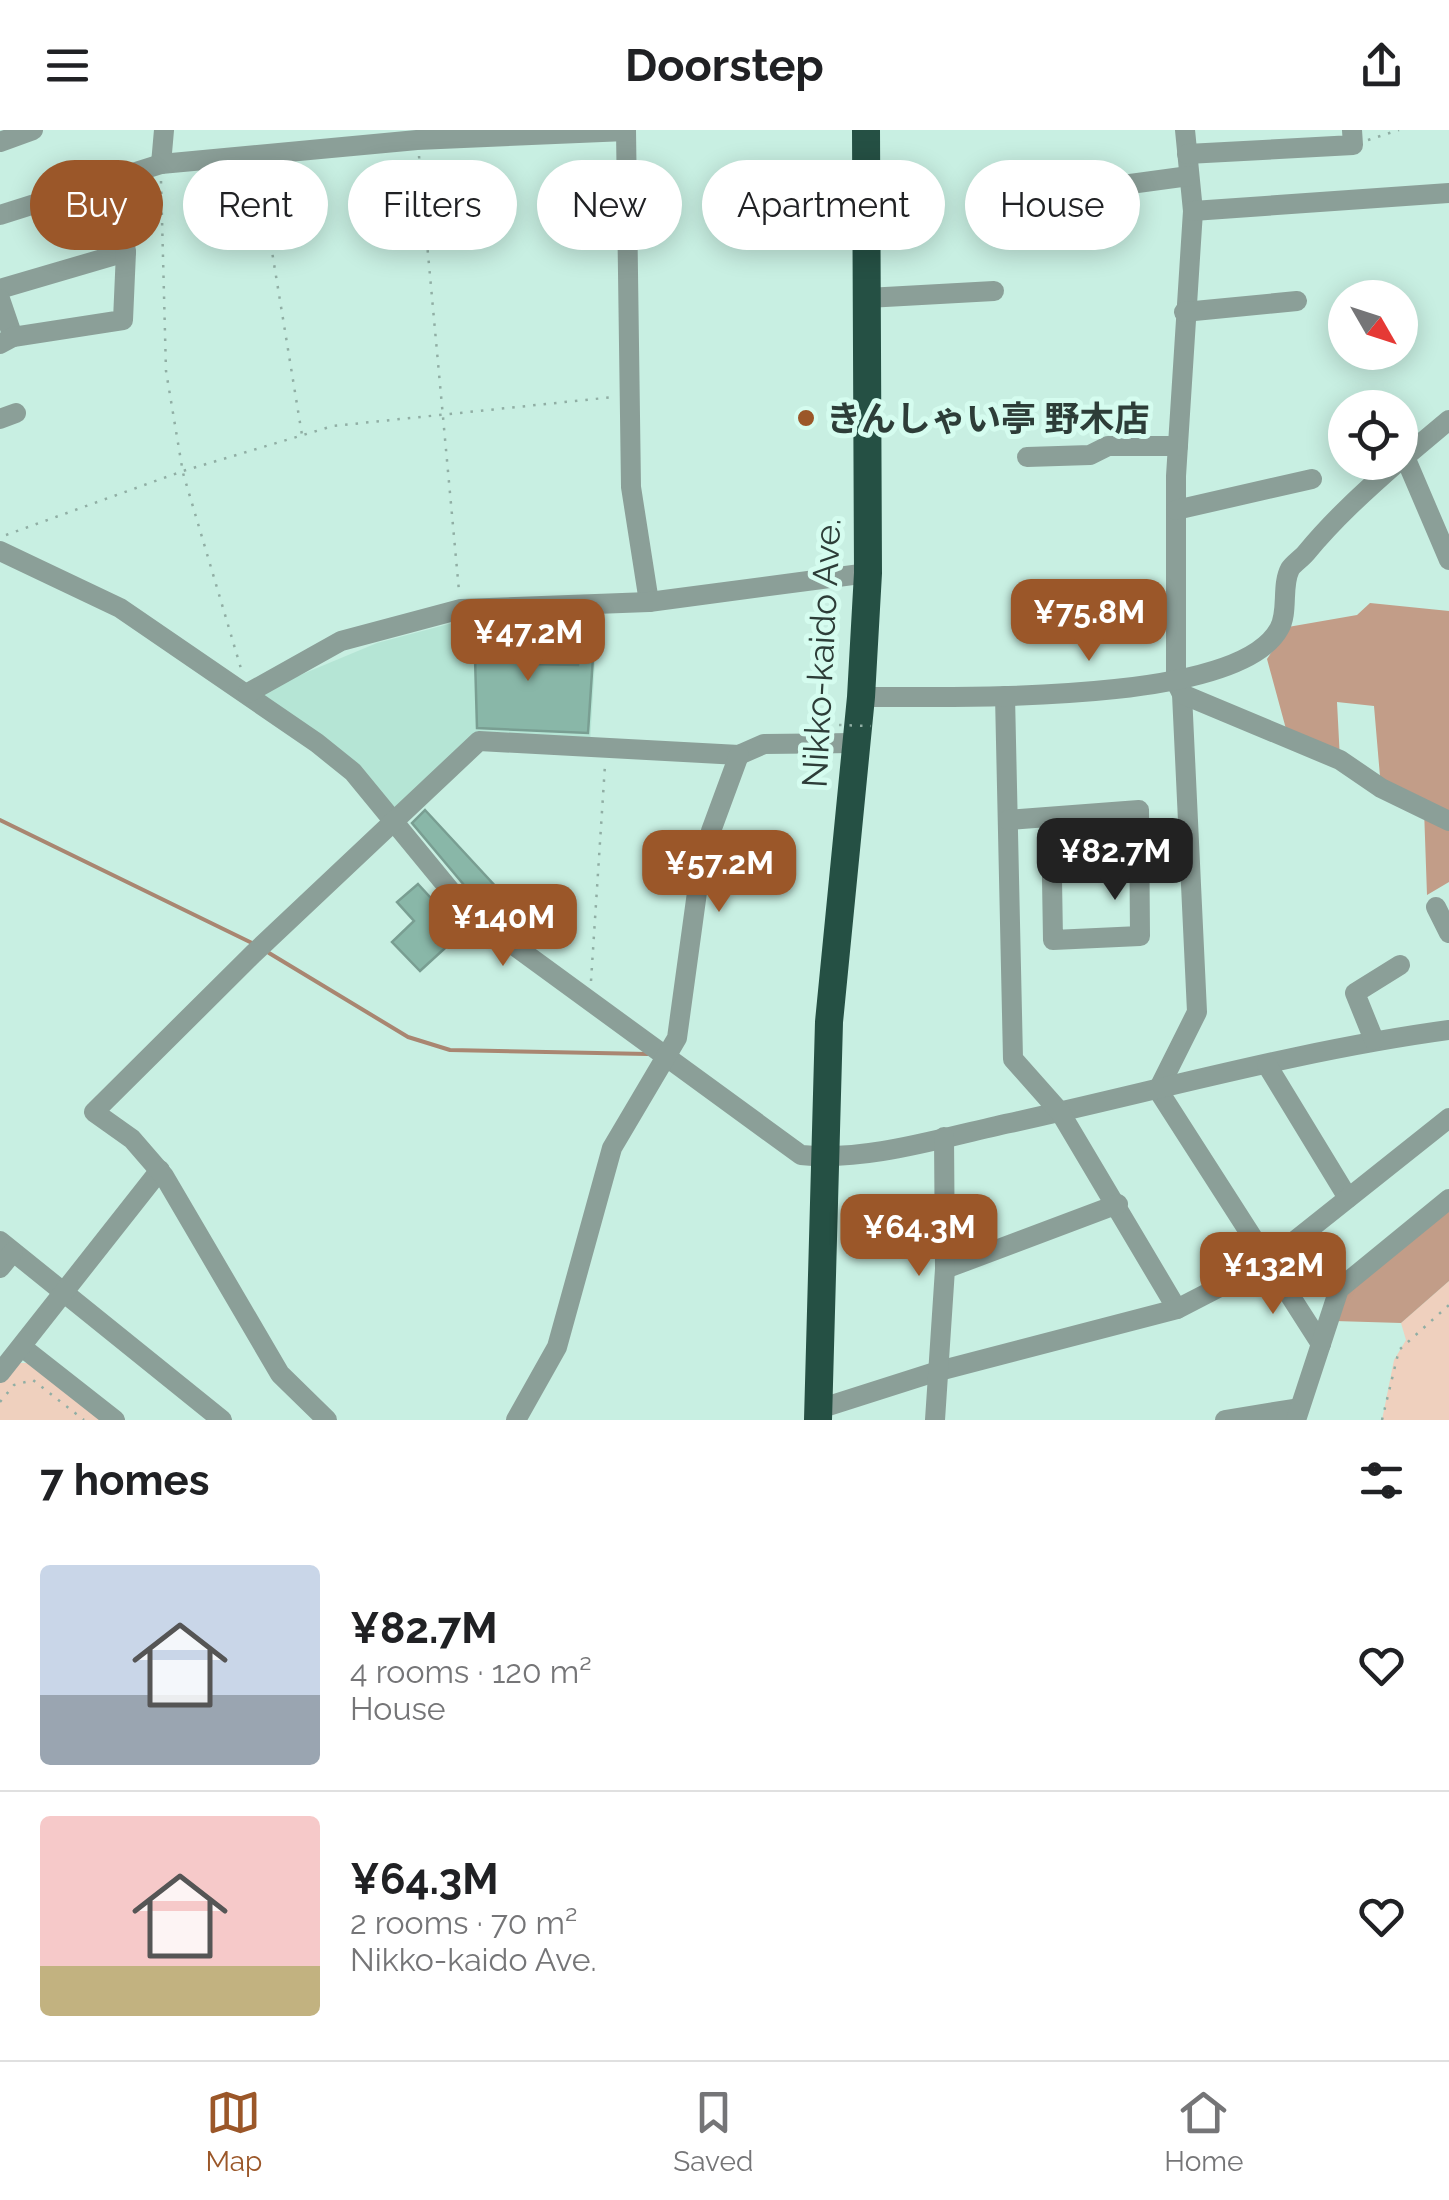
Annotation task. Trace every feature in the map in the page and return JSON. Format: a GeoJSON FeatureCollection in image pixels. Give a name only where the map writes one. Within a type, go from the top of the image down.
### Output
{"type":"FeatureCollection","features":[{"type":"Feature","properties":{"kind":"highway","name":"Nikko-kaido Ave."},"geometry":{"type":"LineString","coordinates":[[818,1414],[829,1022],[861,696],[868,573],[866,130]]}},
{"type":"Feature","properties":{"kind":"street"},"geometry":{"type":"LineString","coordinates":[[0,142],[33,130]]}},
{"type":"Feature","properties":{"kind":"street"},"geometry":{"type":"LineString","coordinates":[[161,160],[164,130]]}},
{"type":"Feature","properties":{"kind":"street"},"geometry":{"type":"LineString","coordinates":[[163,164],[417,140],[626,130],[631,487],[650,602]]}},
{"type":"Feature","properties":{"kind":"street"},"geometry":{"type":"LineString","coordinates":[[1158,1090],[1197,1012],[1179,688],[1176,510],[1184,312],[1193,210],[1185,130]]}},
{"type":"Feature","properties":{"kind":"street"},"geometry":{"type":"LineString","coordinates":[[1186,154],[1352,138]]}},
{"type":"Feature","properties":{"kind":"street"},"geometry":{"type":"LineString","coordinates":[[1140,183],[1189,176]]}},
{"type":"Feature","properties":{"kind":"street"},"geometry":{"type":"LineString","coordinates":[[1193,210],[1449,193]]}},
{"type":"Feature","properties":{"kind":"street"},"geometry":{"type":"LineString","coordinates":[[0,215],[30,205]]}},
{"type":"Feature","properties":{"kind":"street"},"geometry":{"type":"LineString","coordinates":[[0,289],[126,252],[124,320],[6,341],[0,299]]}},
{"type":"Feature","properties":{"kind":"street"},"geometry":{"type":"LineString","coordinates":[[867,298],[994,290]]}},
{"type":"Feature","properties":{"kind":"street"},"geometry":{"type":"LineString","coordinates":[[1184,312],[1296,301]]}},
{"type":"Feature","properties":{"kind":"street"},"geometry":{"type":"LineString","coordinates":[[1418,446],[1449,420]]}},
{"type":"Feature","properties":{"kind":"street"},"geometry":{"type":"LineString","coordinates":[[1027,457],[1090,455],[1108,446],[1178,446]]}},
{"type":"Feature","properties":{"kind":"street"},"geometry":{"type":"LineString","coordinates":[[1176,510],[1312,479]]}},
{"type":"Feature","properties":{"kind":"street"},"geometry":{"type":"LineString","coordinates":[[861,696],[1006,696],[1179,688],[1237,662],[1280,628],[1290,567],[1337,515],[1378,480]]}},
{"type":"Feature","properties":{"kind":"street"},"geometry":{"type":"LineString","coordinates":[[1411,480],[1449,560]]}},
{"type":"Feature","properties":{"kind":"street"},"geometry":{"type":"LineString","coordinates":[[0,551],[120,608],[248,692],[353,772],[468,912],[801,1155],[825,1158],[944,1138],[1374,1040],[1449,1030]]}},
{"type":"Feature","properties":{"kind":"street"},"geometry":{"type":"LineString","coordinates":[[248,692],[341,641],[460,609],[650,602],[868,573]]}},
{"type":"Feature","properties":{"kind":"street"},"geometry":{"type":"LineString","coordinates":[[1179,688],[1340,760],[1381,788],[1449,821]]}},
{"type":"Feature","properties":{"kind":"street"},"geometry":{"type":"LineString","coordinates":[[1006,696],[1013,1059],[1060,1112],[1177,1308]]}},
{"type":"Feature","properties":{"kind":"street"},"geometry":{"type":"LineString","coordinates":[[327,1420],[280,1374],[160,1170],[132,1140],[94,1112],[252,954],[479,741],[739,755],[764,744],[855,731]]}},
{"type":"Feature","properties":{"kind":"street"},"geometry":{"type":"LineString","coordinates":[[516,1420],[557,1347],[612,1148],[676,1038],[698,885],[711,831],[739,755]]}},
{"type":"Feature","properties":{"kind":"street"},"geometry":{"type":"LineString","coordinates":[[1008,820],[1139,810],[1140,936],[1053,940],[1051,817]]}},
{"type":"Feature","properties":{"kind":"street"},"geometry":{"type":"LineString","coordinates":[[1436,907],[1449,934]]}},
{"type":"Feature","properties":{"kind":"street"},"geometry":{"type":"LineString","coordinates":[[1374,1040],[1355,993],[1400,965]]}},
{"type":"Feature","properties":{"kind":"street"},"geometry":{"type":"LineString","coordinates":[[1266,1066],[1348,1198]]}},
{"type":"Feature","properties":{"kind":"street"},"geometry":{"type":"LineString","coordinates":[[1158,1090],[1321,1344]]}},
{"type":"Feature","properties":{"kind":"street"},"geometry":{"type":"LineString","coordinates":[[818,1414],[935,1372],[1177,1308],[1268,1262],[1449,1118]]}},
{"type":"Feature","properties":{"kind":"street"},"geometry":{"type":"LineString","coordinates":[[935,1420],[935,1372],[945,1270],[944,1138]]}},
{"type":"Feature","properties":{"kind":"street"},"geometry":{"type":"LineString","coordinates":[[0,1374],[160,1170]]}},
{"type":"Feature","properties":{"kind":"street"},"geometry":{"type":"LineString","coordinates":[[1225,1420],[1298,1414],[1340,1290],[1449,1198]]}},
{"type":"Feature","properties":{"kind":"street"},"geometry":{"type":"LineString","coordinates":[[945,1270],[1118,1204]]}},
{"type":"Feature","properties":{"kind":"street"},"geometry":{"type":"LineString","coordinates":[[4,1254],[65,1291],[216,1418]]}},
{"type":"Feature","properties":{"kind":"street"},"geometry":{"type":"LineString","coordinates":[[22,1347],[115,1420]]}},
{"type":"Feature","properties":{"kind":"path"},"geometry":{"type":"LineString","coordinates":[[1352,138],[1399,130]]}},
{"type":"Feature","properties":{"kind":"path"},"geometry":{"type":"LineString","coordinates":[[417,140],[460,609]]}},
{"type":"Feature","properties":{"kind":"path"},"geometry":{"type":"LineString","coordinates":[[257,155],[302,436]]}},
{"type":"Feature","properties":{"kind":"path"},"geometry":{"type":"LineString","coordinates":[[163,247],[166,372],[183,470],[248,692]]}},
{"type":"Feature","properties":{"kind":"path"},"geometry":{"type":"LineString","coordinates":[[0,537],[183,470],[333,426],[630,395]]}},
{"type":"Feature","properties":{"kind":"path"},"geometry":{"type":"LineString","coordinates":[[590,1002],[606,750]]}},
{"type":"Feature","properties":{"kind":"path"},"geometry":{"type":"LineString","coordinates":[[1382,1420],[1399,1350],[1449,1305]]}},
{"type":"Feature","properties":{"kind":"path"},"geometry":{"type":"LineString","coordinates":[[0,1402],[14,1384],[33,1380],[84,1420]]}},
{"type":"Feature","properties":{"kind":"shaded area"},"geometry":{"type":"Polygon","coordinates":[[[1370,603],[1449,611],[1449,882],[1427,895],[1424,809],[1381,788],[1374,706],[1337,702],[1340,760],[1289,740],[1267,659],[1288,627],[1357,615],[1370,603]]]}},
{"type":"Feature","properties":{"kind":"shaded area"},"geometry":{"type":"Polygon","coordinates":[[[598,615],[590,743],[474,740],[394,817],[257,693],[377,643],[460,621],[598,615]]]}},
{"type":"Feature","properties":{"kind":"shaded area"},"geometry":{"type":"Polygon","coordinates":[[[1449,1199],[1449,1281],[1401,1323],[1335,1321],[1339,1289],[1449,1199]]]}},
{"type":"Feature","properties":{"kind":"shaded area"},"geometry":{"type":"Polygon","coordinates":[[[1449,1281],[1449,1420],[1382,1420],[1394,1360],[1406,1340],[1401,1323],[1449,1281]]]}},
{"type":"Feature","properties":{"kind":"shaded area"},"geometry":{"type":"Polygon","coordinates":[[[17,1363],[28,1363],[103,1420],[0,1420],[0,1383],[17,1363]]]}},
{"type":"Feature","properties":{"kind":"building"},"geometry":{"type":"Polygon","coordinates":[[[524,621],[528,664],[578,665],[581,642],[594,642],[588,733],[477,728],[474,622],[524,621]]]}},
{"type":"Feature","properties":{"kind":"building"},"geometry":{"type":"Polygon","coordinates":[[[425,810],[497,888],[480,904],[412,823],[425,810]]]}},
{"type":"Feature","properties":{"kind":"building"},"geometry":{"type":"Polygon","coordinates":[[[418,884],[441,909],[445,906],[467,928],[420,971],[392,942],[414,921],[397,902],[418,884]]]}},
{"type":"Feature","properties":{"kind":"waterway"},"geometry":{"type":"LineString","coordinates":[[0,820],[252,943]]}},
{"type":"Feature","properties":{"kind":"waterway"},"geometry":{"type":"LineString","coordinates":[[269,953],[408,1037],[450,1050],[648,1054]]}},
{"type":"Feature","properties":{"kind":"place","name":"きんしゃい亭 野木店"},"geometry":{"type":"Point","coordinates":[806,418]}}]}
